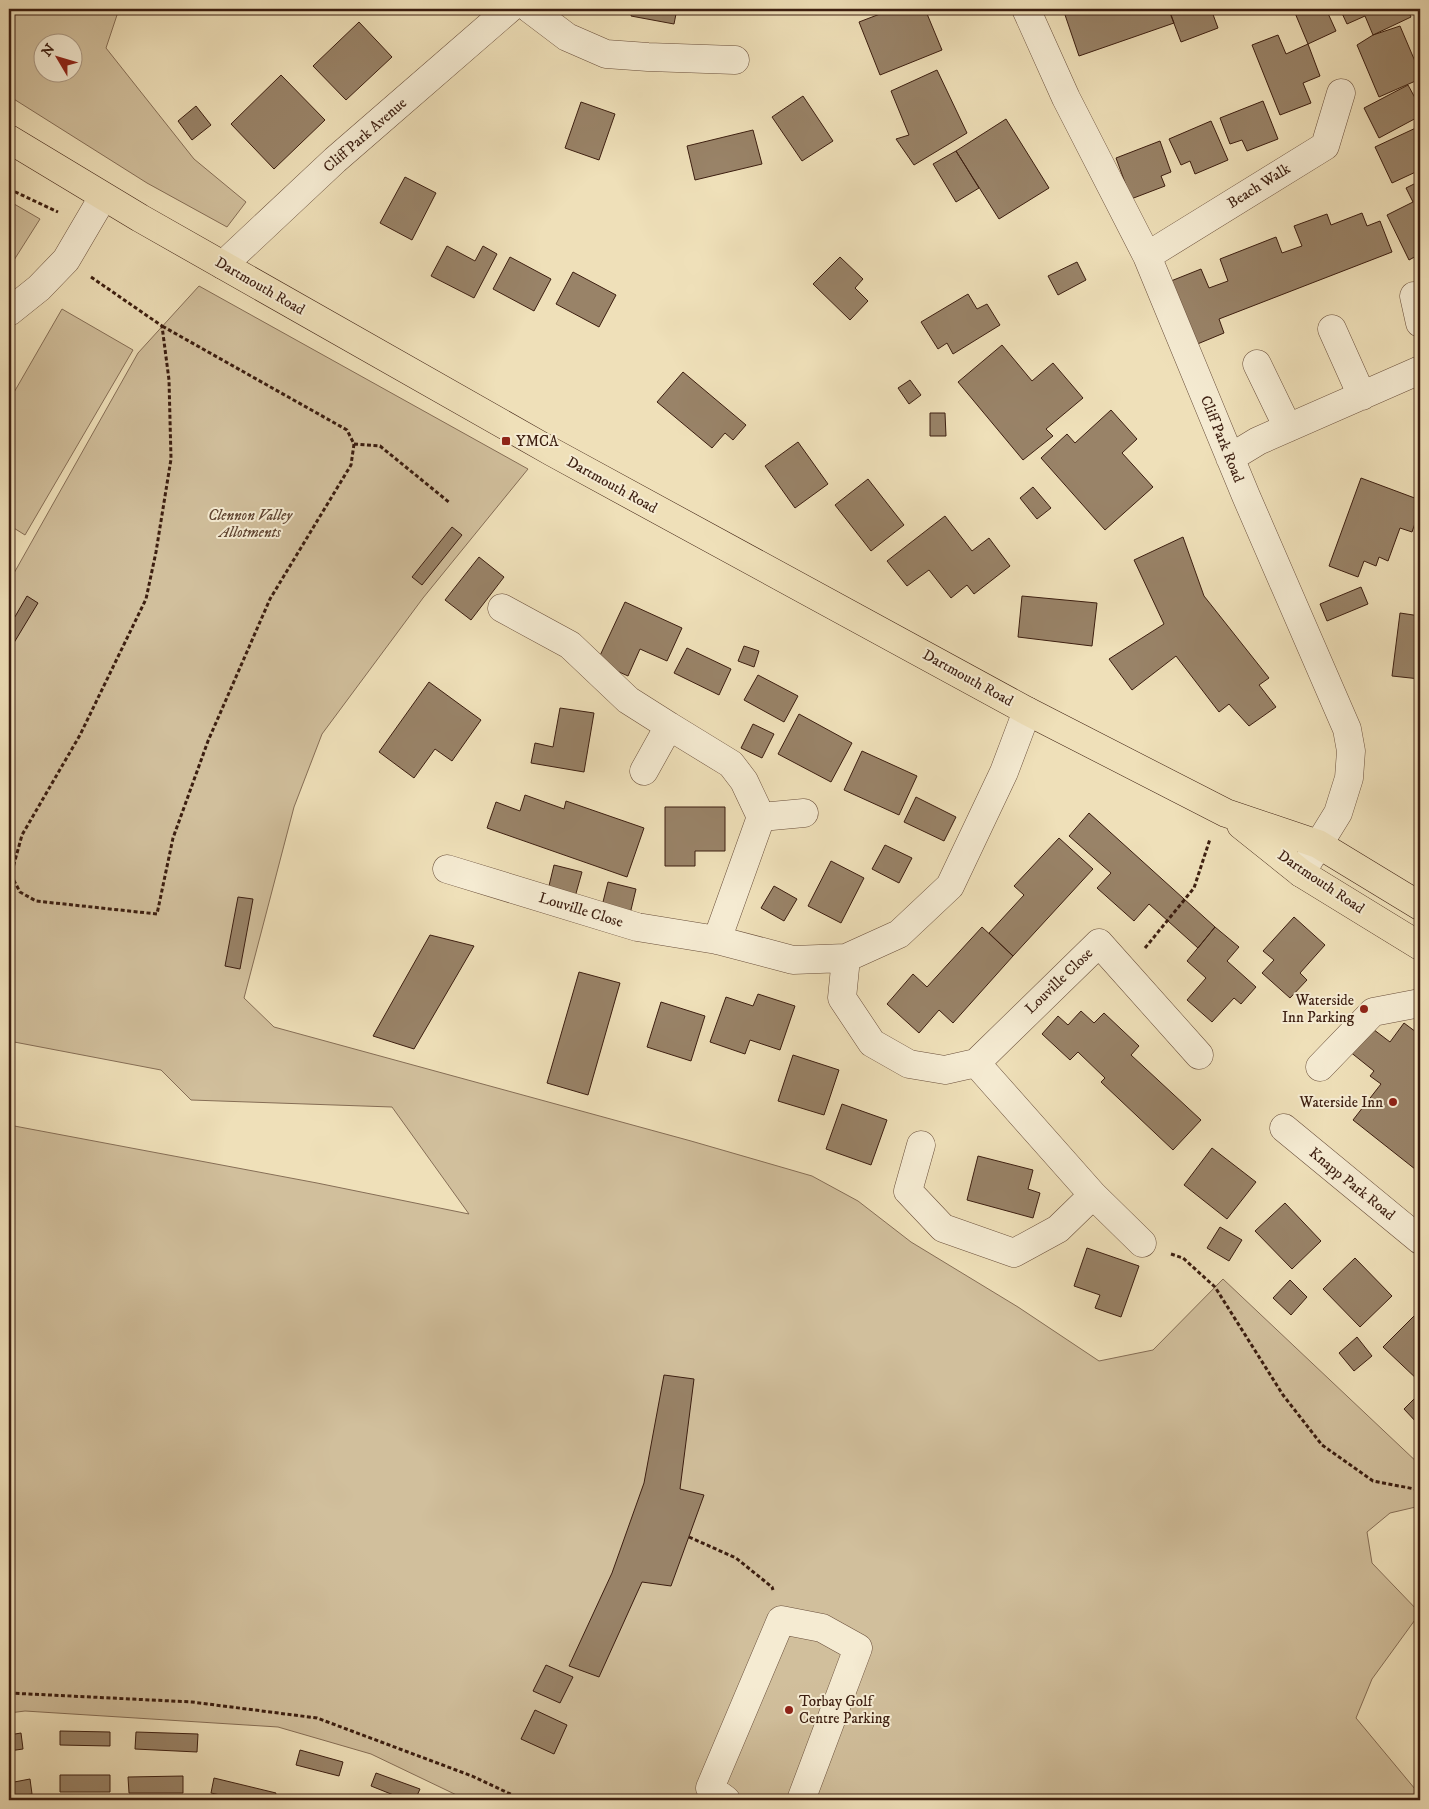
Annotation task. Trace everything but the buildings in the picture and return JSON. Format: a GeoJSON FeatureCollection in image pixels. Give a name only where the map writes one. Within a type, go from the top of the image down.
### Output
{"type":"FeatureCollection","features":[{"type":"Feature","properties":{"kind":"main road","name":"Dartmouth Road"},"geometry":{"type":"LineString","coordinates":[[9,139],[98,207],[223,265],[552,452],[1027,711],[1223,812],[1318,844],[1420,906]]}},
{"type":"Feature","properties":{"kind":"main road","name":"Dartmouth Road"},"geometry":{"type":"LineString","coordinates":[[1223,812],[1301,873],[1420,946]]}},
{"type":"Feature","properties":{"kind":"street","name":"Cliff Park Avenue"},"geometry":{"type":"LineString","coordinates":[[223,265],[336,160],[509,9]]}},
{"type":"Feature","properties":{"kind":"street"},"geometry":{"type":"LineString","coordinates":[[530,9],[567,37],[606,54],[734,60]]}},
{"type":"Feature","properties":{"kind":"street","name":"Cliff Park Road"},"geometry":{"type":"LineString","coordinates":[[1026,9],[1066,98],[1147,256],[1230,458],[1347,729],[1351,751],[1349,778],[1338,814],[1301,873]]}},
{"type":"Feature","properties":{"kind":"street","name":"Beach Walk"},"geometry":{"type":"LineString","coordinates":[[1147,256],[1326,146],[1341,93]]}},
{"type":"Feature","properties":{"kind":"street"},"geometry":{"type":"LineString","coordinates":[[9,312],[39,288],[66,260],[98,207]]}},
{"type":"Feature","properties":{"kind":"street"},"geometry":{"type":"LineString","coordinates":[[1414,296],[1420,323]]}},
{"type":"Feature","properties":{"kind":"street"},"geometry":{"type":"LineString","coordinates":[[1332,328],[1362,396]]}},
{"type":"Feature","properties":{"kind":"street"},"geometry":{"type":"LineString","coordinates":[[1258,364],[1288,428]]}},
{"type":"Feature","properties":{"kind":"street"},"geometry":{"type":"LineString","coordinates":[[1230,458],[1258,441],[1420,370]]}},
{"type":"Feature","properties":{"kind":"street"},"geometry":{"type":"LineString","coordinates":[[502,608],[570,645],[628,700],[731,764],[744,781],[761,817],[718,940]]}},
{"type":"Feature","properties":{"kind":"street","name":"Louville Close"},"geometry":{"type":"LineString","coordinates":[[447,869],[636,927],[718,940],[792,960],[846,958],[899,934],[950,886],[1004,772],[1027,711]]}},
{"type":"Feature","properties":{"kind":"street"},"geometry":{"type":"LineString","coordinates":[[644,771],[670,726]]}},
{"type":"Feature","properties":{"kind":"street"},"geometry":{"type":"LineString","coordinates":[[761,817],[804,813]]}},
{"type":"Feature","properties":{"kind":"street","name":"Louville Close"},"geometry":{"type":"LineString","coordinates":[[976,1063],[1099,943],[1199,1055]]}},
{"type":"Feature","properties":{"kind":"street"},"geometry":{"type":"LineString","coordinates":[[846,958],[842,998],[872,1043],[909,1064],[945,1070],[976,1063],[1093,1195],[1142,1243]]}},
{"type":"Feature","properties":{"kind":"street"},"geometry":{"type":"LineString","coordinates":[[1320,1067],[1373,1012],[1420,1003]]}},
{"type":"Feature","properties":{"kind":"street","name":"Knapp Park Road"},"geometry":{"type":"LineString","coordinates":[[1284,1128],[1420,1240]]}},
{"type":"Feature","properties":{"kind":"street"},"geometry":{"type":"LineString","coordinates":[[921,1145],[908,1191],[943,1228],[1014,1253],[1058,1229],[1093,1195]]}},
{"type":"Feature","properties":{"kind":"street"},"geometry":{"type":"LineString","coordinates":[[726,1800],[710,1788],[781,1620],[822,1628],[858,1648],[801,1800]]}},
{"type":"Feature","properties":{"kind":"path"},"geometry":{"type":"LineString","coordinates":[[9,189],[68,217],[98,207]]}},
{"type":"Feature","properties":{"kind":"path"},"geometry":{"type":"LineString","coordinates":[[66,260],[162,326],[347,430],[354,444],[351,465],[270,599],[208,742],[173,838],[157,914],[36,902],[20,892],[11,875],[22,835],[80,735],[146,599],[156,552],[171,459],[170,380],[162,326]]}},
{"type":"Feature","properties":{"kind":"path"},"geometry":{"type":"LineString","coordinates":[[354,444],[380,446],[450,503]]}},
{"type":"Feature","properties":{"kind":"path"},"geometry":{"type":"LineString","coordinates":[[1125,972],[1194,888],[1223,812]]}},
{"type":"Feature","properties":{"kind":"path"},"geometry":{"type":"LineString","coordinates":[[1142,1243],[1183,1258],[1215,1287],[1282,1395],[1322,1445],[1373,1481],[1420,1490]]}},
{"type":"Feature","properties":{"kind":"path"},"geometry":{"type":"LineString","coordinates":[[689,1537],[736,1558],[772,1587],[781,1620]]}},
{"type":"Feature","properties":{"kind":"path"},"geometry":{"type":"LineString","coordinates":[[9,1693],[192,1702],[317,1718],[472,1776],[523,1800]]}},
{"type":"Feature","properties":{"kind":"green space"},"geometry":{"type":"Polygon","coordinates":[[[9,9],[119,9],[106,48],[194,159],[246,202],[227,227],[147,183],[9,96],[9,9]]]}},
{"type":"Feature","properties":{"kind":"green space"},"geometry":{"type":"Polygon","coordinates":[[[9,201],[40,219],[9,268],[9,201]]]}},
{"type":"Feature","properties":{"kind":"green space","name":"Clennon Valley Allotments"},"geometry":{"type":"Polygon","coordinates":[[[199,286],[528,469],[423,598],[322,734],[294,807],[244,998],[274,1027],[812,1176],[858,1201],[911,1242],[1018,1307],[1099,1361],[1153,1350],[1223,1279],[1420,1465],[1420,1506],[1390,1513],[1367,1532],[1372,1563],[1420,1613],[1372,1679],[1356,1718],[1420,1795],[1420,1800],[467,1800],[371,1754],[278,1727],[25,1711],[9,1713],[9,1125],[317,1183],[469,1214],[392,1107],[191,1100],[161,1070],[9,1041],[9,582],[138,353],[199,286]]]}},
{"type":"Feature","properties":{"kind":"green space"},"geometry":{"type":"Polygon","coordinates":[[[62,309],[133,350],[25,535],[9,525],[9,401],[62,309]]]}},
{"type":"Feature","properties":{"kind":"place","name":"YMCA"},"geometry":{"type":"Point","coordinates":[506,441]}},
{"type":"Feature","properties":{"kind":"place","name":"Waterside Inn Parking"},"geometry":{"type":"Point","coordinates":[1364,1009]}},
{"type":"Feature","properties":{"kind":"place","name":"Waterside Inn"},"geometry":{"type":"Point","coordinates":[1393,1102]}},
{"type":"Feature","properties":{"kind":"place","name":"Torbay Golf Centre Parking"},"geometry":{"type":"Point","coordinates":[789,1710]}}]}
